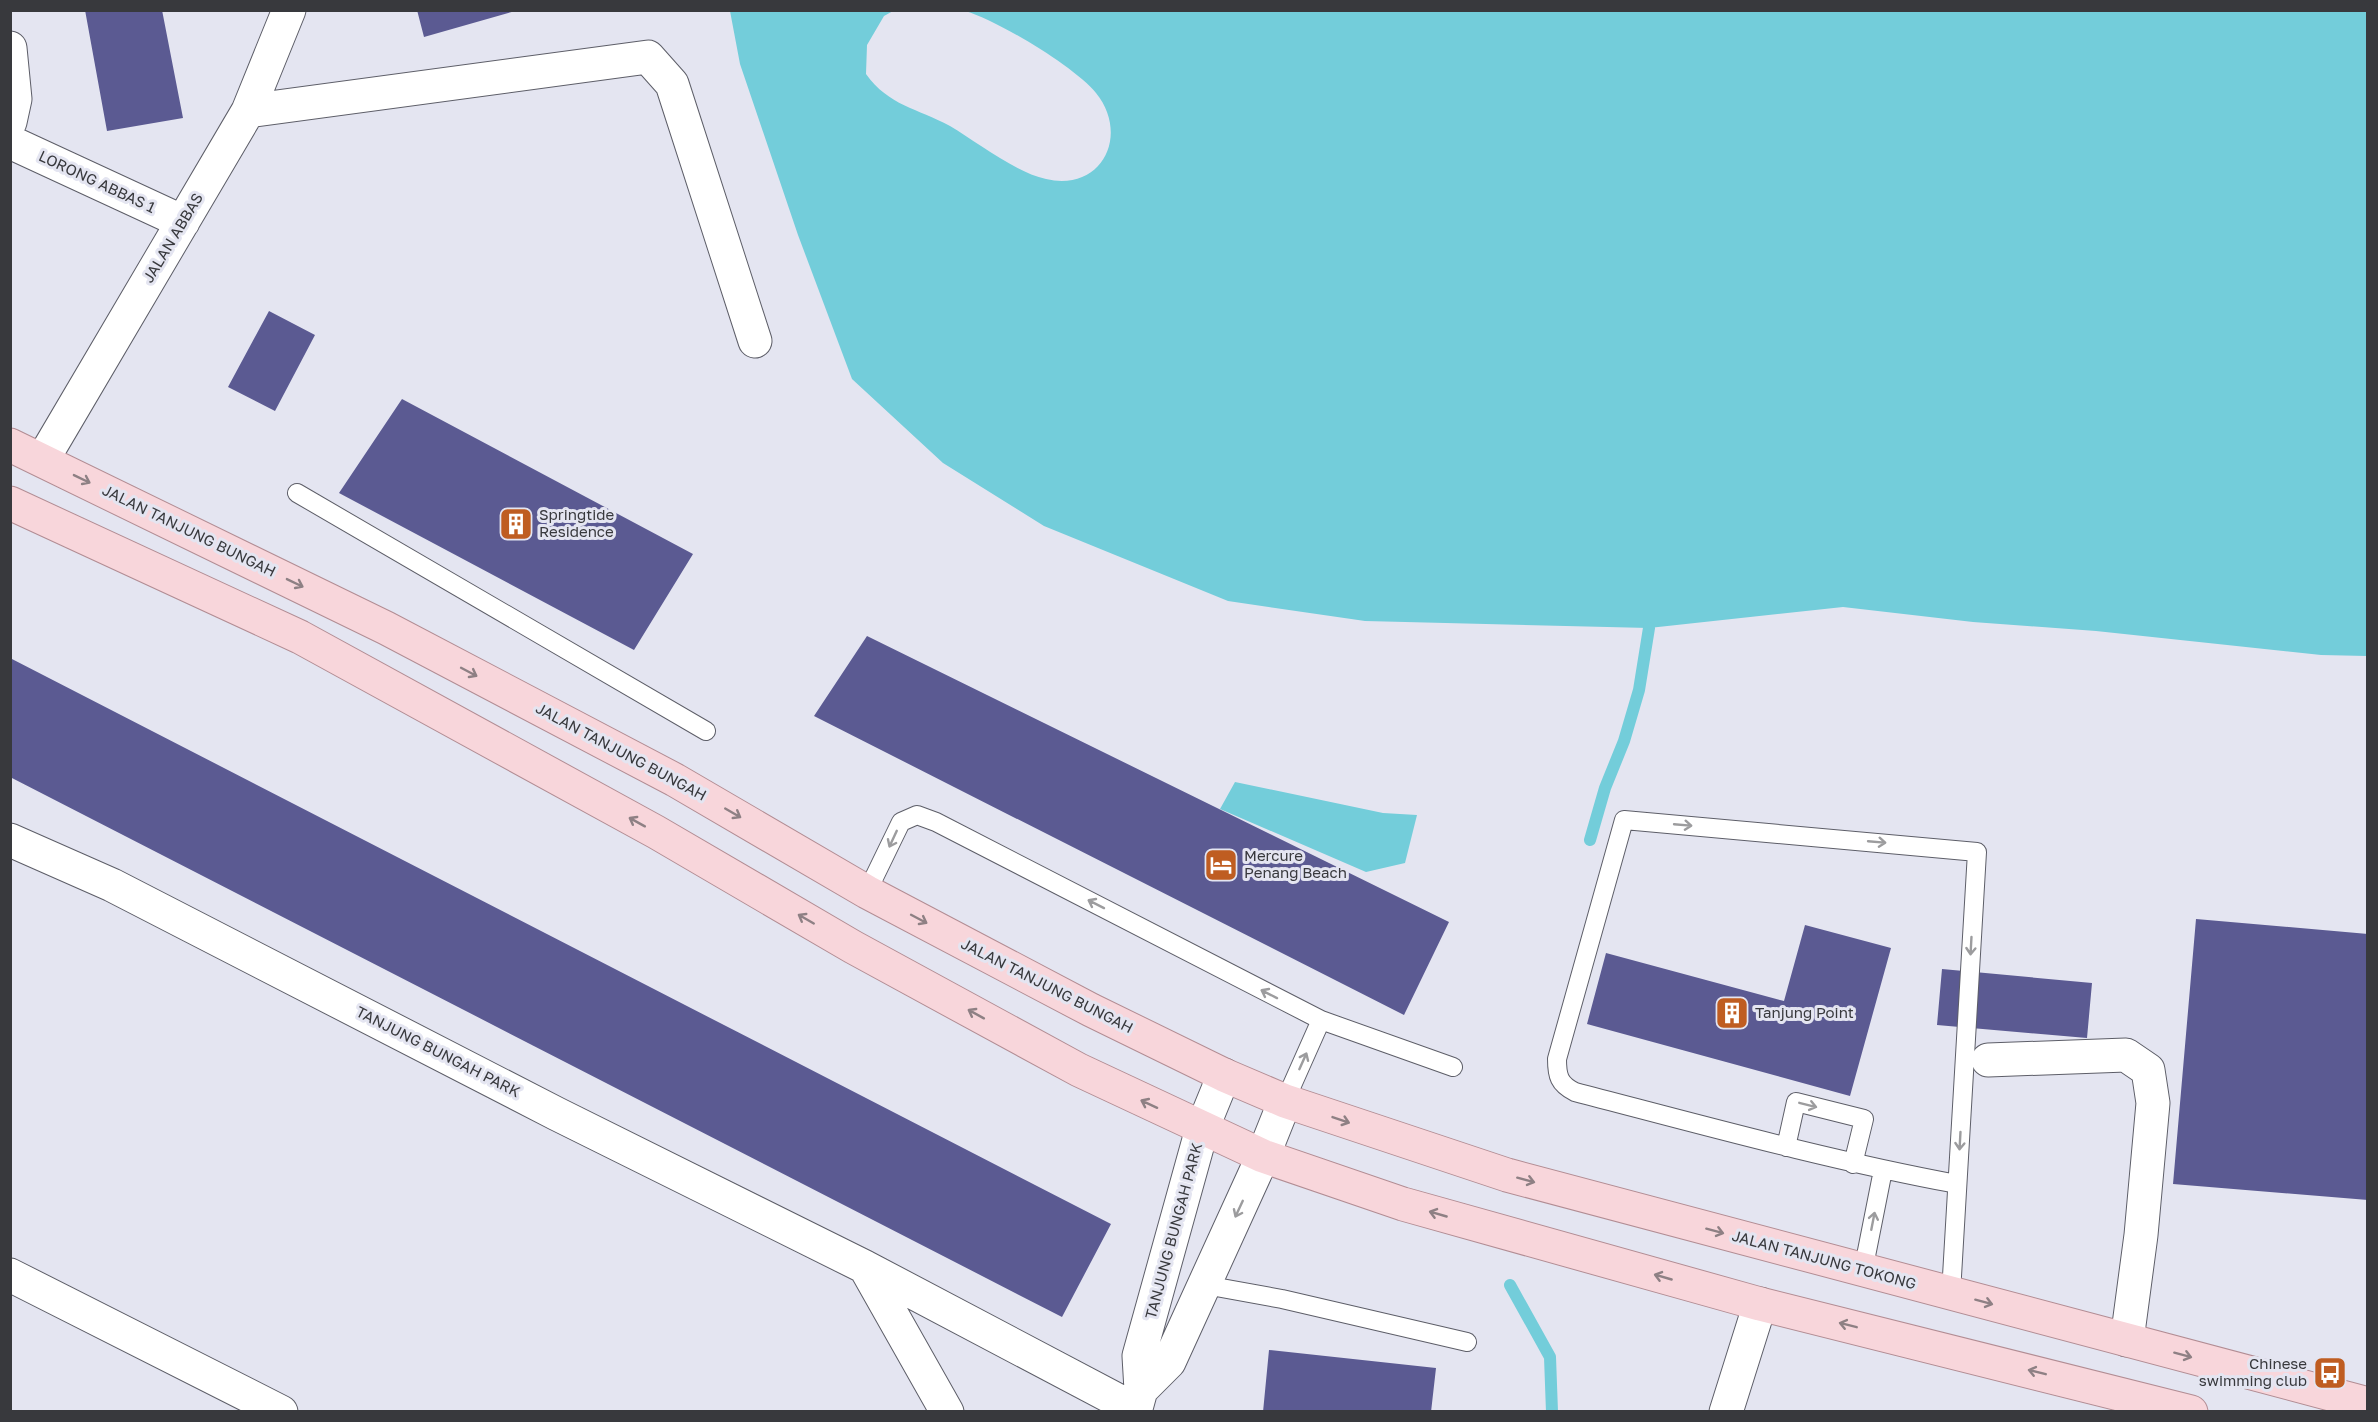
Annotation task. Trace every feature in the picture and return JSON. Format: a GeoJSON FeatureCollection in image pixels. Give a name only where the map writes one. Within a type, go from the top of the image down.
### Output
{"type":"FeatureCollection","features":[{"type":"Feature","properties":{"kind":"main road","name":"JALAN TANJUNG BUNGAH"},"geometry":{"type":"LineString","coordinates":[[10,445],[44,459],[386,628],[675,780],[867,892],[1091,1010],[1224,1075],[1285,1101]]}},
{"type":"Feature","properties":{"kind":"main road"},"geometry":{"type":"LineString","coordinates":[[10,503],[300,637],[645,826],[853,946],[1079,1070],[1263,1156],[1403,1204],[1760,1304],[2191,1412]]}},
{"type":"Feature","properties":{"kind":"main road","name":"JALAN TANJUNG TOKONG"},"geometry":{"type":"LineString","coordinates":[[1285,1101],[1507,1175],[2367,1404]]}},
{"type":"Feature","properties":{"kind":"street","name":"JALAN ABBAS"},"geometry":{"type":"LineString","coordinates":[[44,459],[248,111],[289,10]]}},
{"type":"Feature","properties":{"kind":"street"},"geometry":{"type":"LineString","coordinates":[[10,48],[15,99],[10,122]]}},
{"type":"Feature","properties":{"kind":"street"},"geometry":{"type":"LineString","coordinates":[[248,111],[648,57],[672,84],[755,341]]}},
{"type":"Feature","properties":{"kind":"street","name":"LORONG ABBAS 1"},"geometry":{"type":"LineString","coordinates":[[10,142],[183,222]]}},
{"type":"Feature","properties":{"kind":"street","name":"TANJUNG BUNGAH PARK"},"geometry":{"type":"LineString","coordinates":[[10,840],[112,885],[568,1119],[1137,1404],[1139,1356],[1202,1129],[1224,1075]]}},
{"type":"Feature","properties":{"kind":"street"},"geometry":{"type":"LineString","coordinates":[[1988,1060],[2126,1055],[2148,1070],[2153,1103],[2141,1235],[2127,1340]]}},
{"type":"Feature","properties":{"kind":"street"},"geometry":{"type":"LineString","coordinates":[[1137,1404],[1170,1362],[1263,1156],[1285,1101]]}},
{"type":"Feature","properties":{"kind":"street"},"geometry":{"type":"LineString","coordinates":[[865,1267],[947,1412]]}},
{"type":"Feature","properties":{"kind":"street"},"geometry":{"type":"LineString","coordinates":[[10,1275],[273,1410]]}},
{"type":"Feature","properties":{"kind":"street"},"geometry":{"type":"LineString","coordinates":[[1726,1412],[1760,1304]]}},
{"type":"Feature","properties":{"kind":"lane"},"geometry":{"type":"LineString","coordinates":[[297,493],[706,731]]}},
{"type":"Feature","properties":{"kind":"lane"},"geometry":{"type":"LineString","coordinates":[[867,892],[901,822],[917,815],[936,822],[1321,1020],[1453,1067]]}},
{"type":"Feature","properties":{"kind":"lane"},"geometry":{"type":"LineString","coordinates":[[1951,1293],[1977,852],[1624,820],[1557,1059],[1557,1074],[1562,1086],[1575,1092],[1853,1164],[1957,1184]]}},
{"type":"Feature","properties":{"kind":"lane"},"geometry":{"type":"LineString","coordinates":[[1285,1101],[1321,1020]]}},
{"type":"Feature","properties":{"kind":"lane"},"geometry":{"type":"LineString","coordinates":[[1786,1147],[1796,1102],[1864,1119],[1853,1164]]}},
{"type":"Feature","properties":{"kind":"lane"},"geometry":{"type":"LineString","coordinates":[[1863,1271],[1883,1170]]}},
{"type":"Feature","properties":{"kind":"lane"},"geometry":{"type":"LineString","coordinates":[[1205,1285],[1282,1299],[1467,1342]]}},
{"type":"Feature","properties":{"kind":"water"},"geometry":{"type":"Polygon","coordinates":[[[730,11],[893,11],[884,16],[867,45],[866,74],[875,85],[894,100],[950,126],[1022,170],[1046,179],[1066,181],[1082,177],[1095,169],[1105,157],[1110,142],[1110,126],[1106,109],[1086,82],[1054,58],[1015,34],[965,11],[2367,11],[2367,656],[2321,655],[2096,631],[1973,622],[1843,607],[1649,628],[1365,621],[1228,601],[1044,526],[943,463],[852,379],[798,235],[740,64],[730,11]]]}},
{"type":"Feature","properties":{"kind":"water"},"geometry":{"type":"Polygon","coordinates":[[[1235,782],[1383,813],[1417,815],[1405,863],[1366,872],[1220,809],[1235,782]]]}},
{"type":"Feature","properties":{"kind":"building"},"geometry":{"type":"Polygon","coordinates":[[[85,10],[162,10],[183,118],[107,131],[85,10]]]}},
{"type":"Feature","properties":{"kind":"building"},"geometry":{"type":"Polygon","coordinates":[[[417,10],[515,10],[515,11],[424,37],[417,10]]]}},
{"type":"Feature","properties":{"kind":"building"},"geometry":{"type":"Polygon","coordinates":[[[269,311],[315,335],[275,411],[228,387],[269,311]]]}},
{"type":"Feature","properties":{"kind":"building","name":"Springtide Residence"},"geometry":{"type":"Polygon","coordinates":[[[402,399],[693,554],[634,650],[339,493],[402,399]]]}},
{"type":"Feature","properties":{"kind":"building","name":"Mercure Penang Beach"},"geometry":{"type":"Polygon","coordinates":[[[867,636],[1449,922],[1404,1015],[814,716],[867,636]]]}},
{"type":"Feature","properties":{"kind":"building"},"geometry":{"type":"Polygon","coordinates":[[[10,658],[1111,1224],[1062,1317],[10,777],[10,658]]]}},
{"type":"Feature","properties":{"kind":"building"},"geometry":{"type":"Polygon","coordinates":[[[2196,919],[2368,934],[2368,1200],[2173,1184],[2196,919]]]}},
{"type":"Feature","properties":{"kind":"building","name":"Tanjung Point"},"geometry":{"type":"Polygon","coordinates":[[[1805,925],[1891,948],[1850,1096],[1587,1024],[1606,953],[1784,1001],[1805,925]]]}},
{"type":"Feature","properties":{"kind":"building"},"geometry":{"type":"Polygon","coordinates":[[[1942,969],[2092,983],[2087,1038],[1937,1025],[1942,969]]]}},
{"type":"Feature","properties":{"kind":"building"},"geometry":{"type":"Polygon","coordinates":[[[1269,1350],[1436,1368],[1431,1412],[1263,1412],[1269,1350]]]}},
{"type":"Feature","properties":{"kind":"waterway"},"geometry":{"type":"LineString","coordinates":[[1590,840],[1605,788],[1624,741],[1639,690],[1649,628]]}},
{"type":"Feature","properties":{"kind":"waterway"},"geometry":{"type":"LineString","coordinates":[[1510,1285],[1550,1357],[1552,1412]]}},
{"type":"Feature","properties":{"kind":"place","name":"Springtide Residence"},"geometry":{"type":"Point","coordinates":[516,524]}},
{"type":"Feature","properties":{"kind":"place","name":"Mercure Penang Beach"},"geometry":{"type":"Point","coordinates":[1221,865]}},
{"type":"Feature","properties":{"kind":"place","name":"Tanjung Point"},"geometry":{"type":"Point","coordinates":[1732,1013]}},
{"type":"Feature","properties":{"kind":"place","name":"Chinese swimming club"},"geometry":{"type":"Point","coordinates":[2330,1373]}}]}
